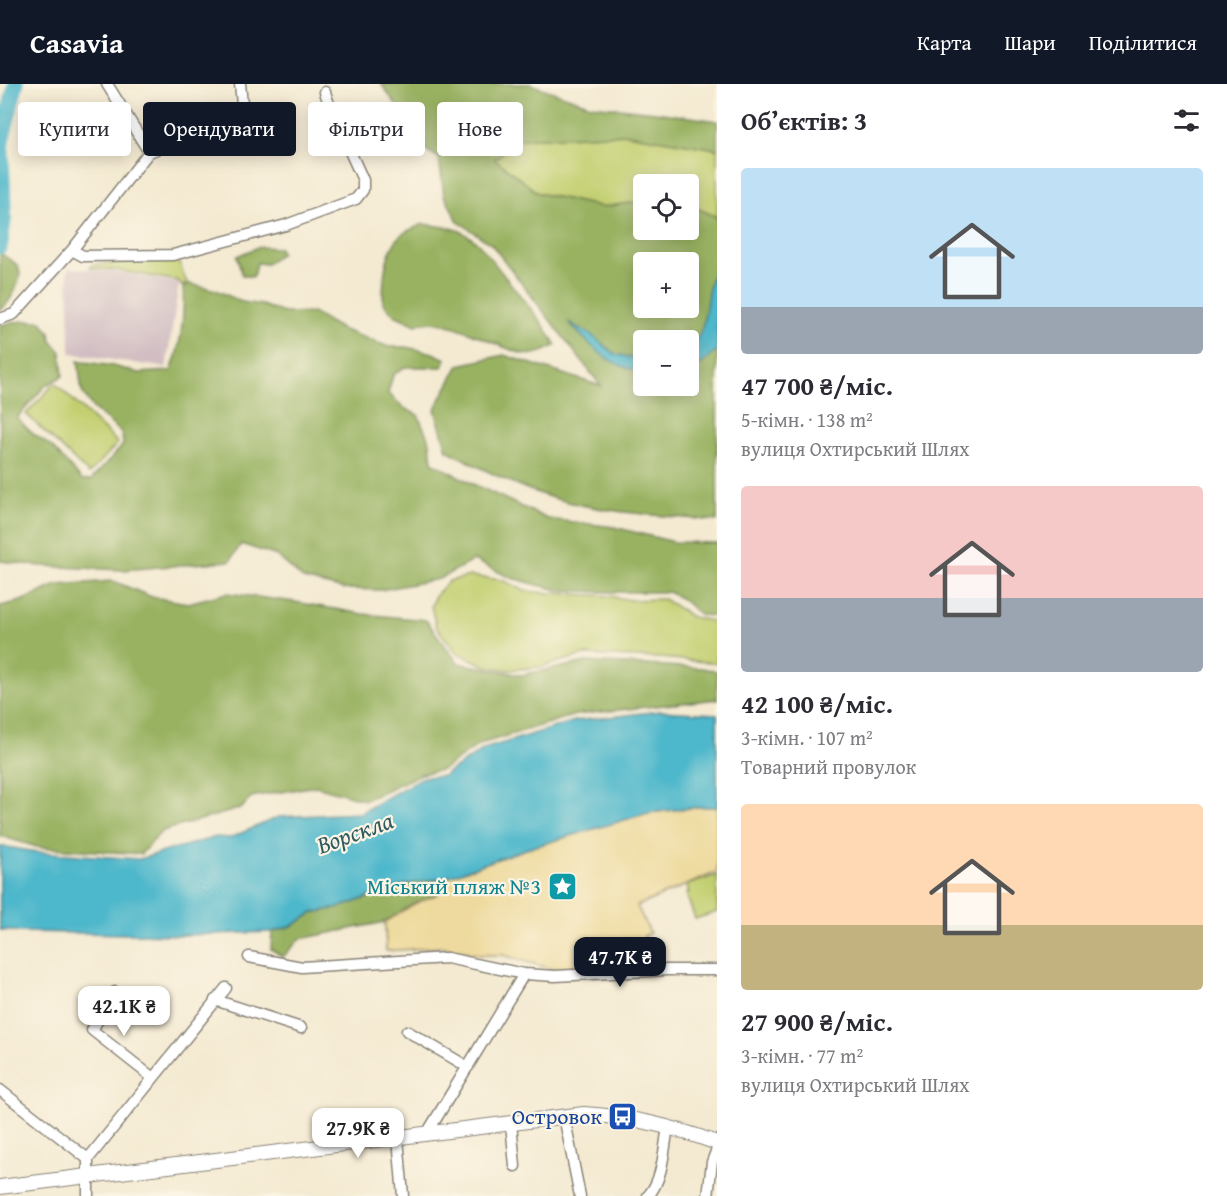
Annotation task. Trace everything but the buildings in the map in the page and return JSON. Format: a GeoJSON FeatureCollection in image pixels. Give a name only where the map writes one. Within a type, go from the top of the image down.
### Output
{"type":"FeatureCollection","features":[{"type":"Feature","properties":{"kind":"main road"},"geometry":{"type":"LineString","coordinates":[[0,1187],[584,1114],[623,1116],[668,1126],[717,1143]]}},
{"type":"Feature","properties":{"kind":"street"},"geometry":{"type":"LineString","coordinates":[[107,84],[143,142]]}},
{"type":"Feature","properties":{"kind":"street"},"geometry":{"type":"LineString","coordinates":[[240,84],[242,102]]}},
{"type":"Feature","properties":{"kind":"street"},"geometry":{"type":"LineString","coordinates":[[72,250],[83,256],[173,255],[286,225],[357,199],[363,190],[363,180],[331,110],[326,92]]}},
{"type":"Feature","properties":{"kind":"street"},"geometry":{"type":"LineString","coordinates":[[0,319],[14,314],[72,250],[146,156]]}},
{"type":"Feature","properties":{"kind":"street"},"geometry":{"type":"LineString","coordinates":[[249,957],[302,967],[447,958],[524,974],[555,976],[667,970],[717,970]]}},
{"type":"Feature","properties":{"kind":"street"},"geometry":{"type":"LineString","coordinates":[[426,1135],[524,974]]}},
{"type":"Feature","properties":{"kind":"street"},"geometry":{"type":"LineString","coordinates":[[88,1196],[88,1159],[226,988]]}},
{"type":"Feature","properties":{"kind":"street"},"geometry":{"type":"LineString","coordinates":[[114,992],[92,1030],[153,1078]]}},
{"type":"Feature","properties":{"kind":"street"},"geometry":{"type":"LineString","coordinates":[[216,1000],[301,1028]]}},
{"type":"Feature","properties":{"kind":"street"},"geometry":{"type":"LineString","coordinates":[[407,1031],[468,1067]]}},
{"type":"Feature","properties":{"kind":"street"},"geometry":{"type":"LineString","coordinates":[[0,1090],[88,1159]]}},
{"type":"Feature","properties":{"kind":"street"},"geometry":{"type":"LineString","coordinates":[[564,1116],[580,1196]]}},
{"type":"Feature","properties":{"kind":"street"},"geometry":{"type":"LineString","coordinates":[[511,1123],[515,1166]]}},
{"type":"Feature","properties":{"kind":"street"},"geometry":{"type":"LineString","coordinates":[[648,1196],[653,1190],[661,1166],[668,1126]]}},
{"type":"Feature","properties":{"kind":"street"},"geometry":{"type":"LineString","coordinates":[[398,1138],[403,1196]]}},
{"type":"Feature","properties":{"kind":"street"},"geometry":{"type":"LineString","coordinates":[[708,1196],[712,1162],[717,1149]]}},
{"type":"Feature","properties":{"kind":"shaded area"},"geometry":{"type":"Polygon","coordinates":[[[68,268],[116,272],[179,283],[166,368],[70,353],[68,268]]]}},
{"type":"Feature","properties":{"kind":"green space"},"geometry":{"type":"Polygon","coordinates":[[[381,84],[530,84],[591,105],[717,121],[717,149],[627,134],[523,139],[523,102],[437,102],[437,156],[499,156],[495,159],[538,193],[602,207],[633,202],[633,240],[699,240],[699,209],[717,217],[717,521],[616,511],[576,504],[515,484],[447,450],[435,409],[459,365],[504,355],[601,386],[492,245],[458,221],[444,195],[439,158],[425,149],[425,102],[394,102],[381,84]]]}},
{"type":"Feature","properties":{"kind":"green space"},"geometry":{"type":"Polygon","coordinates":[[[627,134],[717,149],[717,217],[699,209],[699,174],[633,174],[633,202],[602,207],[538,193],[495,159],[499,156],[523,156],[523,139],[627,134]]]}},
{"type":"Feature","properties":{"kind":"green space"},"geometry":{"type":"Polygon","coordinates":[[[423,224],[459,230],[479,244],[542,323],[556,345],[545,351],[525,354],[455,327],[428,322],[416,325],[394,315],[383,303],[384,276],[388,258],[401,235],[423,224]]]}},
{"type":"Feature","properties":{"kind":"green space"},"geometry":{"type":"Polygon","coordinates":[[[258,247],[279,248],[281,253],[267,264],[257,263],[253,277],[242,275],[237,256],[258,247]]]}},
{"type":"Feature","properties":{"kind":"green space"},"geometry":{"type":"Polygon","coordinates":[[[0,252],[16,264],[20,274],[16,288],[0,310],[0,252]]]}},
{"type":"Feature","properties":{"kind":"green space"},"geometry":{"type":"Polygon","coordinates":[[[153,258],[180,263],[188,283],[181,286],[179,281],[90,268],[93,264],[135,262],[153,258]]]}},
{"type":"Feature","properties":{"kind":"green space"},"geometry":{"type":"Polygon","coordinates":[[[190,284],[216,290],[242,302],[262,305],[284,313],[313,313],[341,329],[389,347],[406,347],[433,353],[446,359],[442,367],[405,367],[393,375],[388,393],[404,408],[418,415],[430,442],[432,462],[548,519],[614,527],[674,542],[717,543],[717,616],[700,615],[682,599],[668,592],[558,590],[511,578],[474,560],[439,579],[381,590],[344,589],[303,579],[277,556],[241,544],[230,561],[123,570],[41,566],[0,561],[0,325],[22,321],[41,321],[50,332],[51,340],[61,352],[63,376],[45,386],[17,418],[31,432],[52,447],[82,480],[91,480],[123,445],[122,433],[93,408],[82,392],[78,361],[113,366],[138,373],[171,371],[182,330],[183,287],[190,284]]]}},
{"type":"Feature","properties":{"kind":"green space"},"geometry":{"type":"Polygon","coordinates":[[[55,383],[118,443],[89,474],[26,414],[55,383]]]}},
{"type":"Feature","properties":{"kind":"green space"},"geometry":{"type":"Polygon","coordinates":[[[470,576],[502,580],[533,592],[609,596],[631,600],[664,599],[692,617],[717,622],[717,663],[584,655],[541,667],[508,670],[486,666],[457,653],[436,627],[431,606],[435,596],[449,581],[470,576]]]}},
{"type":"Feature","properties":{"kind":"green space"},"geometry":{"type":"Polygon","coordinates":[[[113,581],[152,597],[188,603],[227,593],[363,614],[426,620],[458,663],[521,675],[587,662],[702,668],[717,671],[717,699],[575,715],[480,744],[442,770],[421,774],[365,800],[316,786],[251,797],[242,808],[162,831],[141,854],[37,847],[0,836],[0,606],[21,601],[57,585],[113,581]]]}},
{"type":"Feature","properties":{"kind":"green space"},"geometry":{"type":"Polygon","coordinates":[[[717,875],[717,912],[695,919],[686,894],[689,893],[687,885],[717,875]]]}},
{"type":"Feature","properties":{"kind":"green space"},"geometry":{"type":"Polygon","coordinates":[[[444,878],[438,894],[414,904],[385,922],[300,939],[283,957],[271,949],[272,932],[292,926],[313,913],[341,907],[403,885],[444,878]]]}},
{"type":"Feature","properties":{"kind":"sand","name":"Міський пляж №3"},"geometry":{"type":"Polygon","coordinates":[[[717,807],[717,872],[637,906],[650,933],[644,936],[655,959],[552,969],[503,955],[481,955],[444,947],[386,951],[385,922],[414,904],[438,894],[444,878],[526,849],[648,813],[717,807]]]}},
{"type":"Feature","properties":{"kind":"water"},"geometry":{"type":"Polygon","coordinates":[[[717,260],[717,350],[699,366],[699,335],[717,260]]]}},
{"type":"Feature","properties":{"kind":"water"},"geometry":{"type":"Polygon","coordinates":[[[568,322],[593,336],[615,354],[633,358],[633,370],[610,360],[568,322]]]}},
{"type":"Feature","properties":{"kind":"water","name":"Ворскла"},"geometry":{"type":"Polygon","coordinates":[[[660,711],[717,714],[717,807],[648,813],[526,849],[444,878],[403,885],[341,907],[313,913],[292,926],[272,932],[182,935],[0,930],[0,846],[37,852],[139,859],[216,837],[230,838],[278,817],[360,813],[423,777],[443,776],[484,749],[575,721],[660,711]]]}},
{"type":"Feature","properties":{"kind":"waterway"},"geometry":{"type":"LineString","coordinates":[[0,246],[4,217],[1,143],[16,84]]}},
{"type":"Feature","properties":{"kind":"place","name":"Міський пляж №3"},"geometry":{"type":"Point","coordinates":[562,886]}},
{"type":"Feature","properties":{"kind":"place","name":"Островок"},"geometry":{"type":"Point","coordinates":[623,1116]}}]}
